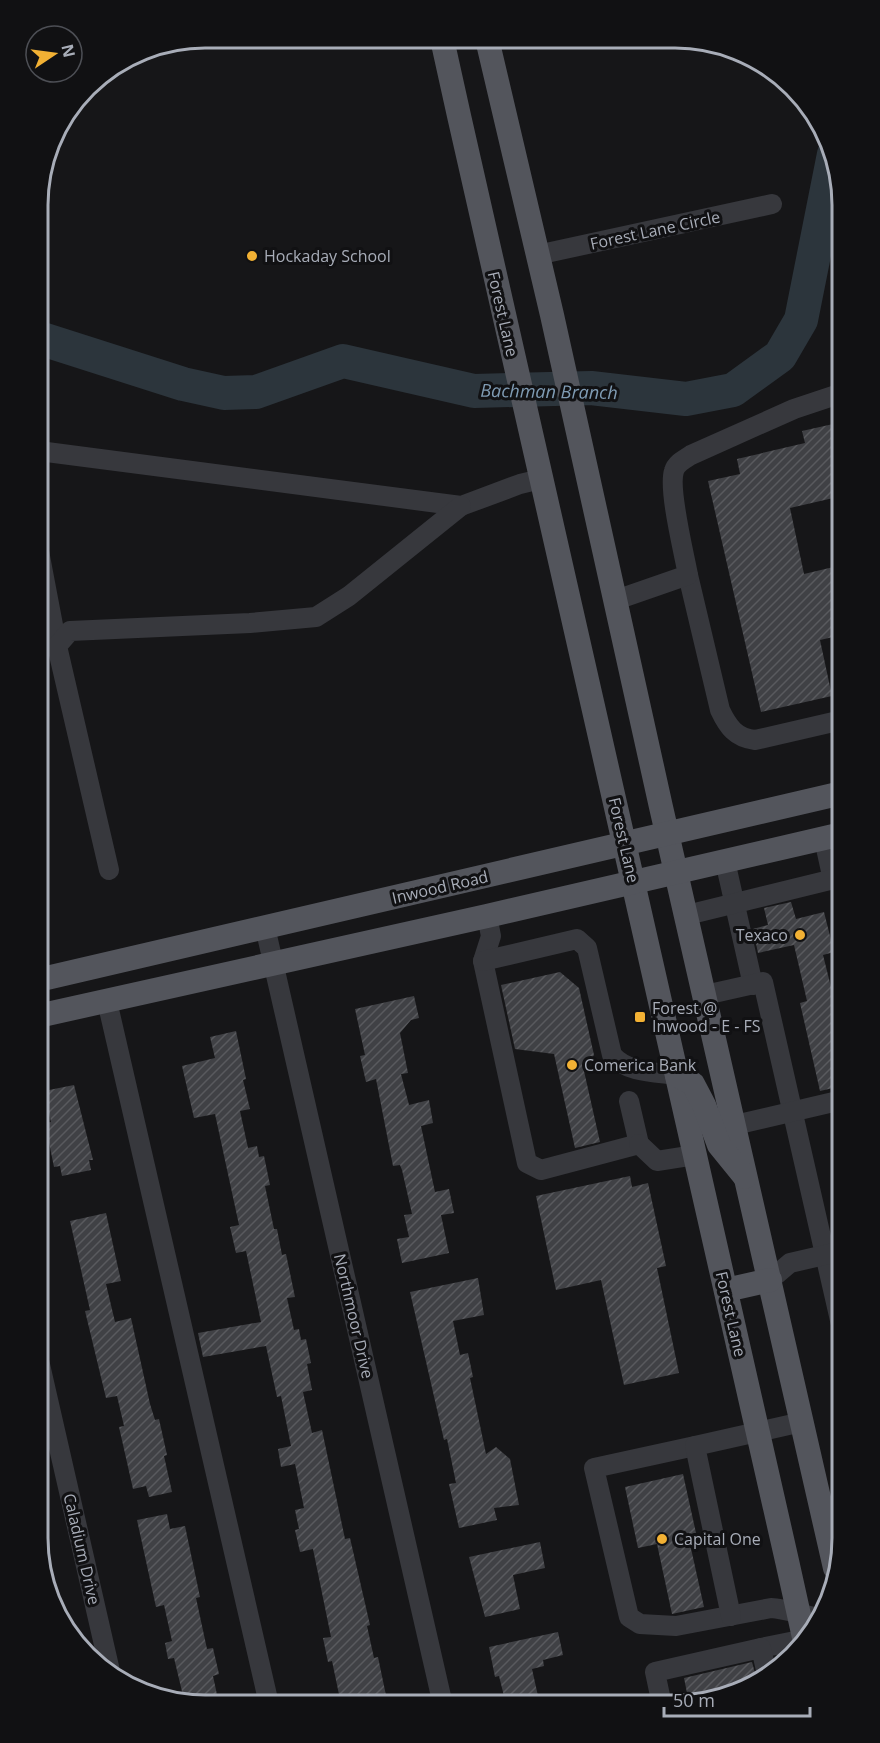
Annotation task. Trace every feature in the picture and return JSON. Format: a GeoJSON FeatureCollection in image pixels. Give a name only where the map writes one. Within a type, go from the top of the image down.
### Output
{"type":"FeatureCollection","features":[{"type":"Feature","properties":{"kind":"main road","name":"Forest Lane"},"geometry":{"type":"LineString","coordinates":[[444,48],[757,1431],[808,1616]]}},
{"type":"Feature","properties":{"kind":"main road"},"geometry":{"type":"LineString","coordinates":[[489,48],[552,315],[801,1422],[832,1508]]}},
{"type":"Feature","properties":{"kind":"main road","name":"Inwood Road"},"geometry":{"type":"LineString","coordinates":[[48,978],[832,796]]}},
{"type":"Feature","properties":{"kind":"main road"},"geometry":{"type":"LineString","coordinates":[[48,1014],[634,883],[832,836]]}},
{"type":"Feature","properties":{"kind":"main road"},"geometry":{"type":"LineString","coordinates":[[677,1075],[693,1084],[704,1105],[719,1145],[748,1182]]}},
{"type":"Feature","properties":{"kind":"main road"},"geometry":{"type":"LineString","coordinates":[[726,1290],[770,1280]]}},
{"type":"Feature","properties":{"kind":"street","name":"Forest Lane Circle"},"geometry":{"type":"LineString","coordinates":[[537,255],[772,204]]}},
{"type":"Feature","properties":{"kind":"street"},"geometry":{"type":"LineString","coordinates":[[832,396],[794,409],[691,454],[674,470],[675,504],[688,575],[720,710],[734,733],[743,739],[755,740],[832,722]]}},
{"type":"Feature","properties":{"kind":"street"},"geometry":{"type":"LineString","coordinates":[[48,452],[461,506]]}},
{"type":"Feature","properties":{"kind":"street"},"geometry":{"type":"LineString","coordinates":[[57,646],[70,631],[250,623],[316,617],[349,596],[461,506],[520,484],[541,479]]}},
{"type":"Feature","properties":{"kind":"street"},"geometry":{"type":"LineString","coordinates":[[616,600],[688,575]]}},
{"type":"Feature","properties":{"kind":"street"},"geometry":{"type":"LineString","coordinates":[[48,598],[57,646],[110,870]]}},
{"type":"Feature","properties":{"kind":"street"},"geometry":{"type":"LineString","coordinates":[[725,861],[753,985]]}},
{"type":"Feature","properties":{"kind":"street"},"geometry":{"type":"LineString","coordinates":[[687,915],[832,879]]}},
{"type":"Feature","properties":{"kind":"street"},"geometry":{"type":"LineString","coordinates":[[487,916],[491,936],[483,961],[527,1162],[541,1170],[639,1144]]}},
{"type":"Feature","properties":{"kind":"street","name":"Northmoor Drive"},"geometry":{"type":"LineString","coordinates":[[265,927],[441,1695]]}},
{"type":"Feature","properties":{"kind":"street"},"geometry":{"type":"LineString","coordinates":[[483,961],[577,939],[587,948],[612,1055],[619,1064],[631,1069],[677,1075]]}},
{"type":"Feature","properties":{"kind":"street"},"geometry":{"type":"LineString","coordinates":[[705,995],[763,982],[793,1112],[832,1246]]}},
{"type":"Feature","properties":{"kind":"street"},"geometry":{"type":"LineString","coordinates":[[107,1001],[267,1695]]}},
{"type":"Feature","properties":{"kind":"street"},"geometry":{"type":"LineString","coordinates":[[629,1101],[639,1144],[657,1161],[695,1155]]}},
{"type":"Feature","properties":{"kind":"street"},"geometry":{"type":"LineString","coordinates":[[735,1125],[832,1102]]}},
{"type":"Feature","properties":{"kind":"street"},"geometry":{"type":"LineString","coordinates":[[770,1280],[790,1263],[832,1253]]}},
{"type":"Feature","properties":{"kind":"street","name":"Caladium Drive"},"geometry":{"type":"LineString","coordinates":[[48,1400],[108,1662]]}},
{"type":"Feature","properties":{"kind":"street"},"geometry":{"type":"LineString","coordinates":[[801,1422],[594,1468],[629,1617],[640,1624],[676,1626],[771,1608],[784,1608],[808,1616]]}},
{"type":"Feature","properties":{"kind":"street"},"geometry":{"type":"LineString","coordinates":[[694,1446],[731,1616]]}},
{"type":"Feature","properties":{"kind":"street"},"geometry":{"type":"LineString","coordinates":[[660,1695],[655,1672],[792,1642]]}},
{"type":"Feature","properties":{"kind":"street"},"geometry":{"type":"LineString","coordinates":[[761,1648],[765,1667]]}},
{"type":"Feature","properties":{"kind":"building"},"geometry":{"type":"Polygon","coordinates":[[[832,424],[832,498],[790,508],[804,574],[832,567],[832,637],[820,640],[832,696],[761,712],[708,481],[740,474],[737,459],[805,443],[802,431],[832,424]]]}},
{"type":"Feature","properties":{"kind":"building"},"geometry":{"type":"Polygon","coordinates":[[[791,902],[796,919],[824,912],[832,944],[832,953],[823,955],[832,991],[832,1088],[820,1091],[800,1003],[807,1001],[794,945],[758,953],[753,929],[768,925],[764,908],[791,902]]]}},
{"type":"Feature","properties":{"kind":"building","name":"Comerica Bank"},"geometry":{"type":"Polygon","coordinates":[[[560,972],[579,988],[594,1055],[584,1071],[600,1142],[575,1148],[554,1054],[515,1049],[501,985],[560,972]]]}},
{"type":"Feature","properties":{"kind":"building"},"geometry":{"type":"Polygon","coordinates":[[[414,996],[419,1018],[411,1020],[400,1033],[408,1073],[401,1074],[409,1105],[429,1100],[433,1123],[421,1126],[435,1192],[449,1189],[454,1213],[441,1215],[449,1253],[402,1263],[397,1239],[409,1237],[404,1215],[412,1214],[402,1170],[400,1165],[393,1166],[376,1079],[366,1082],[360,1056],[365,1055],[355,1009],[414,996]]]}},
{"type":"Feature","properties":{"kind":"building"},"geometry":{"type":"Polygon","coordinates":[[[236,1031],[250,1109],[240,1111],[248,1148],[257,1146],[259,1157],[264,1156],[270,1185],[265,1186],[274,1229],[277,1229],[282,1255],[286,1254],[295,1297],[287,1298],[294,1330],[299,1329],[301,1340],[306,1339],[311,1363],[307,1364],[312,1390],[303,1392],[312,1433],[322,1430],[345,1539],[350,1538],[370,1625],[367,1626],[374,1658],[378,1657],[386,1695],[339,1695],[332,1661],[328,1662],[323,1638],[331,1637],[313,1549],[300,1552],[295,1530],[299,1529],[295,1510],[304,1508],[295,1464],[281,1467],[278,1449],[291,1446],[281,1396],[277,1397],[266,1346],[203,1357],[198,1333],[261,1322],[246,1251],[236,1253],[230,1227],[239,1225],[215,1114],[194,1118],[182,1066],[215,1058],[210,1037],[236,1031]]]}},
{"type":"Feature","properties":{"kind":"building"},"geometry":{"type":"Polygon","coordinates":[[[74,1085],[93,1160],[89,1160],[91,1170],[62,1176],[60,1166],[54,1167],[48,1138],[48,1122],[51,1122],[48,1090],[74,1085]]]}},
{"type":"Feature","properties":{"kind":"building"},"geometry":{"type":"Polygon","coordinates":[[[630,1176],[632,1187],[648,1183],[666,1266],[657,1268],[679,1373],[624,1385],[601,1280],[556,1290],[536,1196],[630,1176]]]}},
{"type":"Feature","properties":{"kind":"building"},"geometry":{"type":"Polygon","coordinates":[[[106,1213],[121,1281],[106,1284],[115,1322],[131,1318],[150,1404],[155,1420],[159,1419],[167,1455],[164,1456],[172,1492],[149,1497],[146,1486],[133,1489],[119,1427],[124,1426],[117,1396],[106,1398],[85,1311],[90,1310],[70,1221],[106,1213]]]}},
{"type":"Feature","properties":{"kind":"building"},"geometry":{"type":"Polygon","coordinates":[[[478,1278],[484,1315],[453,1321],[460,1355],[468,1353],[473,1377],[470,1378],[486,1454],[496,1447],[510,1459],[519,1505],[494,1508],[497,1520],[459,1528],[449,1484],[456,1483],[447,1439],[444,1440],[410,1292],[478,1278]]]}},
{"type":"Feature","properties":{"kind":"building","name":"Capital One"},"geometry":{"type":"Polygon","coordinates":[[[683,1474],[696,1533],[688,1535],[704,1607],[672,1614],[657,1544],[638,1548],[625,1487],[683,1474]]]}},
{"type":"Feature","properties":{"kind":"building"},"geometry":{"type":"Polygon","coordinates":[[[167,1514],[170,1529],[185,1526],[200,1597],[196,1598],[207,1649],[213,1648],[219,1674],[213,1676],[217,1695],[183,1694],[174,1658],[168,1659],[165,1643],[172,1641],[164,1605],[156,1607],[137,1520],[167,1514]]]}},
{"type":"Feature","properties":{"kind":"building"},"geometry":{"type":"Polygon","coordinates":[[[540,1542],[545,1568],[513,1575],[520,1609],[485,1617],[469,1557],[540,1542]]]}},
{"type":"Feature","properties":{"kind":"building"},"geometry":{"type":"Polygon","coordinates":[[[558,1632],[563,1655],[543,1660],[544,1666],[532,1669],[538,1695],[504,1695],[499,1676],[495,1677],[489,1647],[558,1632]]]}},
{"type":"Feature","properties":{"kind":"building"},"geometry":{"type":"Polygon","coordinates":[[[752,1662],[755,1673],[726,1687],[687,1695],[684,1678],[752,1662]]]}},
{"type":"Feature","properties":{"kind":"waterway","name":"Bachman Branch"},"geometry":{"type":"LineString","coordinates":[[48,341],[183,384],[224,393],[256,392],[343,361],[474,391],[591,388],[686,399],[733,390],[780,356],[801,320],[830,177]]}},
{"type":"Feature","properties":{"kind":"place","name":"Hockaday School"},"geometry":{"type":"Point","coordinates":[252,256]}},
{"type":"Feature","properties":{"kind":"place","name":"Texaco"},"geometry":{"type":"Point","coordinates":[800,935]}},
{"type":"Feature","properties":{"kind":"place","name":"Forest @ Inwood - E - FS"},"geometry":{"type":"Point","coordinates":[640,1017]}},
{"type":"Feature","properties":{"kind":"place","name":"Comerica Bank"},"geometry":{"type":"Point","coordinates":[572,1065]}},
{"type":"Feature","properties":{"kind":"place","name":"Capital One"},"geometry":{"type":"Point","coordinates":[662,1539]}}]}
